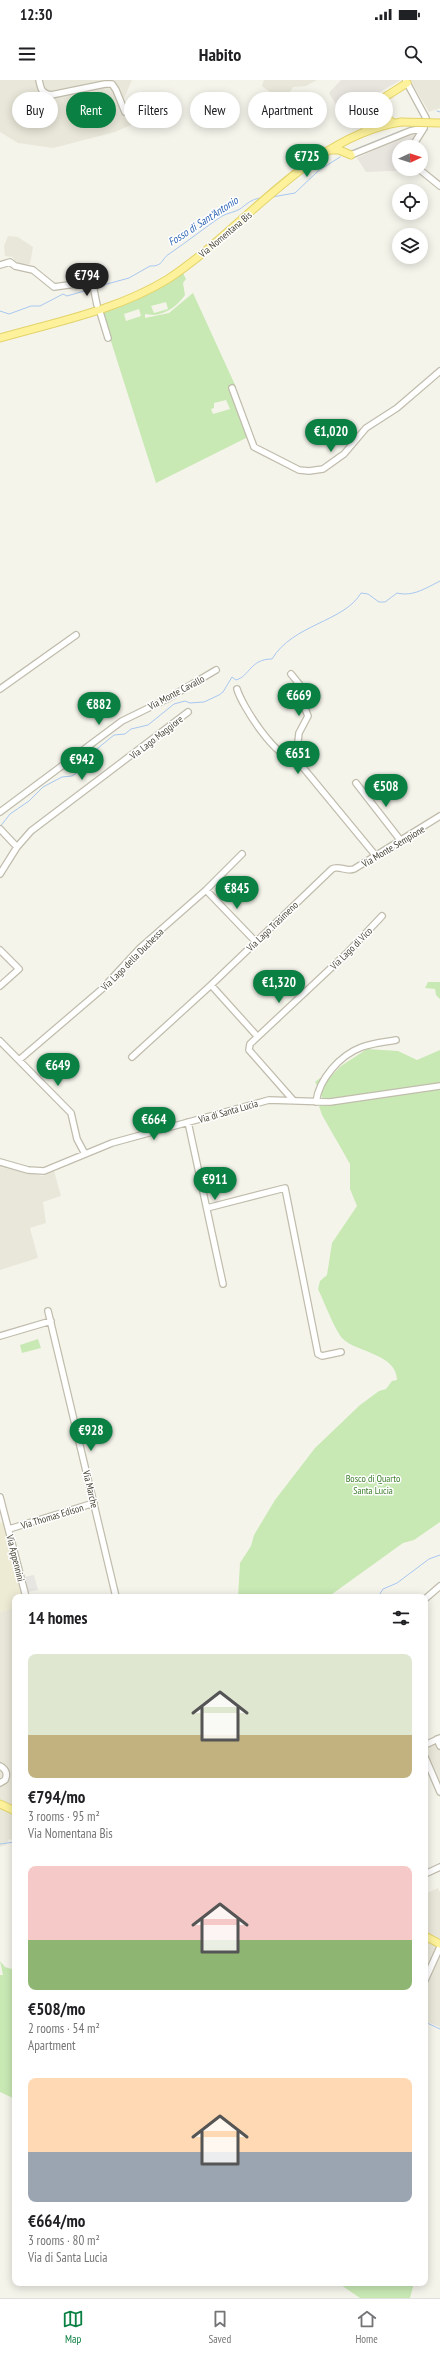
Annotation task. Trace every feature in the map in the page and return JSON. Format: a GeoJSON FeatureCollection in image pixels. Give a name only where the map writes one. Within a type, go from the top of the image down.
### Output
{"type":"FeatureCollection","features":[{"type":"Feature","properties":{"kind":"main road"},"geometry":{"type":"LineString","coordinates":[[392,92],[406,82]]}},
{"type":"Feature","properties":{"kind":"main road"},"geometry":{"type":"LineString","coordinates":[[393,120],[397,122]]}},
{"type":"Feature","properties":{"kind":"main road","name":"Via Nomentana Bis"},"geometry":{"type":"LineString","coordinates":[[0,338],[111,306],[152,288],[196,258],[261,203],[328,150],[350,138],[397,122],[440,123]]}},
{"type":"Feature","properties":{"kind":"main road"},"geometry":{"type":"LineString","coordinates":[[364,132],[366,128]]}},
{"type":"Feature","properties":{"kind":"main road"},"geometry":{"type":"LineString","coordinates":[[349,154],[346,148],[350,138]]}},
{"type":"Feature","properties":{"kind":"main road"},"geometry":{"type":"LineString","coordinates":[[328,150],[349,154]]}},
{"type":"Feature","properties":{"kind":"main road"},"geometry":{"type":"LineString","coordinates":[[0,1804],[12,1810]]}},
{"type":"Feature","properties":{"kind":"main road"},"geometry":{"type":"LineString","coordinates":[[428,1938],[440,1944]]}},
{"type":"Feature","properties":{"kind":"street"},"geometry":{"type":"LineString","coordinates":[[39,80],[41,90],[45,94],[51,95],[111,84],[116,90],[124,110]]}},
{"type":"Feature","properties":{"kind":"street"},"geometry":{"type":"LineString","coordinates":[[406,82],[425,114],[424,128],[416,140]]}},
{"type":"Feature","properties":{"kind":"street"},"geometry":{"type":"LineString","coordinates":[[349,154],[410,131],[424,128]]}},
{"type":"Feature","properties":{"kind":"street"},"geometry":{"type":"LineString","coordinates":[[428,176],[440,186]]}},
{"type":"Feature","properties":{"kind":"street"},"geometry":{"type":"LineString","coordinates":[[0,265],[8,262],[33,270],[54,287],[90,282],[93,285],[97,305]]}},
{"type":"Feature","properties":{"kind":"street"},"geometry":{"type":"LineString","coordinates":[[100,312],[108,338]]}},
{"type":"Feature","properties":{"kind":"street"},"geometry":{"type":"LineString","coordinates":[[232,388],[254,447],[296,469],[313,471],[334,462],[366,428],[397,408],[440,371]]}},
{"type":"Feature","properties":{"kind":"street"},"geometry":{"type":"LineString","coordinates":[[0,689],[76,635]]}},
{"type":"Feature","properties":{"kind":"street","name":"Via Monte Cavallo"},"geometry":{"type":"LineString","coordinates":[[0,812],[122,721],[167,699],[216,670]]}},
{"type":"Feature","properties":{"kind":"street"},"geometry":{"type":"LineString","coordinates":[[291,674],[304,690],[306,696],[304,706],[308,716],[299,733],[296,759]]}},
{"type":"Feature","properties":{"kind":"street"},"geometry":{"type":"LineString","coordinates":[[237,689],[244,708],[266,735],[284,756],[296,759],[376,856]]}},
{"type":"Feature","properties":{"kind":"street","name":"Via Lago Maggiore"},"geometry":{"type":"LineString","coordinates":[[0,874],[17,847],[35,827],[188,712]]}},
{"type":"Feature","properties":{"kind":"street"},"geometry":{"type":"LineString","coordinates":[[356,783],[401,841]]}},
{"type":"Feature","properties":{"kind":"street","name":"Via Monte Sempione"},"geometry":{"type":"LineString","coordinates":[[345,870],[354,870],[440,816]]}},
{"type":"Feature","properties":{"kind":"street"},"geometry":{"type":"LineString","coordinates":[[0,829],[17,847]]}},
{"type":"Feature","properties":{"kind":"street","name":"Via Lago della Duchessa"},"geometry":{"type":"LineString","coordinates":[[19,1060],[102,989],[140,948],[206,890],[242,854]]}},
{"type":"Feature","properties":{"kind":"street","name":"Via Lago Trasimeno"},"geometry":{"type":"LineString","coordinates":[[132,1058],[211,986],[332,869],[337,867],[345,870]]}},
{"type":"Feature","properties":{"kind":"street"},"geometry":{"type":"LineString","coordinates":[[206,890],[256,942]]}},
{"type":"Feature","properties":{"kind":"street","name":"Via Lago di Vico"},"geometry":{"type":"LineString","coordinates":[[293,1100],[249,1050],[250,1044],[342,958],[382,916]]}},
{"type":"Feature","properties":{"kind":"street"},"geometry":{"type":"LineString","coordinates":[[0,950],[19,969],[0,986]]}},
{"type":"Feature","properties":{"kind":"street"},"geometry":{"type":"LineString","coordinates":[[211,986],[257,1036]]}},
{"type":"Feature","properties":{"kind":"street"},"geometry":{"type":"LineString","coordinates":[[316,1102],[323,1081],[345,1057],[362,1047],[396,1040]]}},
{"type":"Feature","properties":{"kind":"street"},"geometry":{"type":"LineString","coordinates":[[0,1041],[71,1113],[76,1135],[85,1154]]}},
{"type":"Feature","properties":{"kind":"street","name":"Via di Santa Lucia"},"geometry":{"type":"LineString","coordinates":[[0,1162],[41,1171],[56,1167],[112,1143],[269,1100],[330,1102],[440,1086]]}},
{"type":"Feature","properties":{"kind":"street"},"geometry":{"type":"LineString","coordinates":[[188,1122],[223,1284]]}},
{"type":"Feature","properties":{"kind":"street"},"geometry":{"type":"LineString","coordinates":[[207,1208],[285,1188],[318,1354],[322,1356],[341,1352]]}},
{"type":"Feature","properties":{"kind":"street","name":"Via Marche"},"geometry":{"type":"LineString","coordinates":[[48,1311],[115,1594]]}},
{"type":"Feature","properties":{"kind":"street"},"geometry":{"type":"LineString","coordinates":[[0,1336],[51,1321]]}},
{"type":"Feature","properties":{"kind":"street","name":"Via Appennini"},"geometry":{"type":"LineString","coordinates":[[0,1497],[25,1594]]}},
{"type":"Feature","properties":{"kind":"street","name":"Via Thomas Edison"},"geometry":{"type":"LineString","coordinates":[[9,1529],[94,1503]]}},
{"type":"Feature","properties":{"kind":"street"},"geometry":{"type":"LineString","coordinates":[[428,1596],[440,1586]]}},
{"type":"Feature","properties":{"kind":"street"},"geometry":{"type":"LineString","coordinates":[[428,1744],[439,1739],[440,1746]]}},
{"type":"Feature","properties":{"kind":"street"},"geometry":{"type":"LineString","coordinates":[[428,1764],[440,1792]]}},
{"type":"Feature","properties":{"kind":"street"},"geometry":{"type":"LineString","coordinates":[[0,1766],[7,1774],[5,1780],[0,1783]]}},
{"type":"Feature","properties":{"kind":"street"},"geometry":{"type":"LineString","coordinates":[[428,1873],[440,1867]]}},
{"type":"Feature","properties":{"kind":"street"},"geometry":{"type":"LineString","coordinates":[[428,1973],[440,1947]]}},
{"type":"Feature","properties":{"kind":"shaded area"},"geometry":{"type":"Polygon","coordinates":[[[0,80],[132,80],[127,92],[124,92],[122,103],[124,108],[124,128],[115,132],[53,148],[18,143],[0,132],[0,80]]]}},
{"type":"Feature","properties":{"kind":"shaded area"},"geometry":{"type":"Polygon","coordinates":[[[264,80],[317,80],[306,86],[293,87],[290,92],[270,92],[262,86],[264,80]]]}},
{"type":"Feature","properties":{"kind":"shaded area"},"geometry":{"type":"Polygon","coordinates":[[[341,80],[401,80],[380,92],[335,92],[335,103],[329,93],[341,80]]]}},
{"type":"Feature","properties":{"kind":"shaded area"},"geometry":{"type":"Polygon","coordinates":[[[410,80],[440,80],[440,108],[429,112],[410,80]]]}},
{"type":"Feature","properties":{"kind":"shaded area"},"geometry":{"type":"Polygon","coordinates":[[[412,132],[417,134],[414,140],[395,140],[412,132]]]}},
{"type":"Feature","properties":{"kind":"shaded area"},"geometry":{"type":"Polygon","coordinates":[[[392,141],[392,171],[366,172],[357,158],[392,141]]]}},
{"type":"Feature","properties":{"kind":"shaded area"},"geometry":{"type":"Polygon","coordinates":[[[8,236],[18,237],[33,247],[30,264],[15,264],[13,257],[5,256],[4,246],[8,236]]]}},
{"type":"Feature","properties":{"kind":"shaded area"},"geometry":{"type":"Polygon","coordinates":[[[0,1167],[43,1176],[54,1171],[61,1196],[43,1202],[46,1223],[30,1228],[38,1258],[0,1270],[0,1167]]]}},
{"type":"Feature","properties":{"kind":"shaded area"},"geometry":{"type":"Polygon","coordinates":[[[3,1522],[21,1594],[12,1594],[12,1609],[0,1612],[0,1523],[3,1522]]]}},
{"type":"Feature","properties":{"kind":"shaded area"},"geometry":{"type":"Polygon","coordinates":[[[34,1575],[38,1590],[27,1592],[24,1577],[34,1575]]]}},
{"type":"Feature","properties":{"kind":"shaded area"},"geometry":{"type":"Polygon","coordinates":[[[12,1609],[12,1807],[0,1801],[0,1612],[12,1609]]]}},
{"type":"Feature","properties":{"kind":"shaded area"},"geometry":{"type":"Polygon","coordinates":[[[440,1741],[440,1794],[428,1764],[428,1747],[440,1741]]]}},
{"type":"Feature","properties":{"kind":"shaded area"},"geometry":{"type":"Polygon","coordinates":[[[0,1807],[12,1813],[12,1840],[9,1839],[6,1845],[0,1847],[0,1807]]]}},
{"type":"Feature","properties":{"kind":"shaded area"},"geometry":{"type":"Polygon","coordinates":[[[438,1888],[440,1892],[440,1941],[428,1935],[428,1893],[438,1888]]]}},
{"type":"Feature","properties":{"kind":"shaded area"},"geometry":{"type":"Polygon","coordinates":[[[428,1940],[440,1946],[440,2027],[428,2022],[428,1940]]]}},
{"type":"Feature","properties":{"kind":"green space"},"geometry":{"type":"Polygon","coordinates":[[[183,273],[186,279],[183,283],[185,295],[182,299],[168,311],[154,315],[145,314],[145,318],[169,313],[193,293],[236,387],[234,392],[248,437],[156,483],[102,313],[137,300],[183,273]],[[166,302],[151,306],[154,313],[168,309],[166,302]],[[139,309],[124,314],[126,321],[141,316],[139,309]],[[226,400],[214,403],[214,408],[211,409],[213,414],[230,409],[226,400]]]}},
{"type":"Feature","properties":{"kind":"green space"},"geometry":{"type":"Polygon","coordinates":[[[428,982],[440,982],[440,999],[436,995],[435,989],[425,988],[428,982]]]}},
{"type":"Feature","properties":{"kind":"green space","name":"Bosco di Quarto Santa Lucia"},"geometry":{"type":"Polygon","coordinates":[[[367,1049],[398,1051],[417,1060],[440,1050],[440,1522],[414,1540],[403,1543],[332,1594],[238,1594],[240,1563],[251,1546],[254,1535],[275,1500],[315,1448],[360,1405],[379,1391],[386,1389],[392,1381],[397,1380],[395,1371],[390,1364],[383,1359],[349,1343],[340,1336],[318,1289],[320,1281],[327,1275],[332,1243],[357,1206],[350,1189],[350,1164],[322,1115],[319,1106],[325,1101],[315,1082],[320,1078],[328,1079],[341,1066],[367,1049]]]}},
{"type":"Feature","properties":{"kind":"green space"},"geometry":{"type":"Polygon","coordinates":[[[38,1339],[41,1348],[22,1353],[20,1345],[38,1339]]]}},
{"type":"Feature","properties":{"kind":"green space"},"geometry":{"type":"Polygon","coordinates":[[[0,1961],[5,1967],[12,1969],[12,2098],[0,2092],[0,1975],[3,1975],[0,1961]]]}},
{"type":"Feature","properties":{"kind":"green space"},"geometry":{"type":"Polygon","coordinates":[[[342,2286],[413,2286],[410,2298],[360,2298],[342,2286]]]}},
{"type":"Feature","properties":{"kind":"waterway","name":"Fosso di Sant'Antonio"},"geometry":{"type":"LineString","coordinates":[[351,151],[403,130]]}},
{"type":"Feature","properties":{"kind":"waterway","name":"Fosso di Sant'Antonio"},"geometry":{"type":"LineString","coordinates":[[272,197],[295,193],[318,171],[340,157]]}},
{"type":"Feature","properties":{"kind":"waterway","name":"Fosso di Sant'Antonio"},"geometry":{"type":"LineString","coordinates":[[96,287],[129,278],[150,266],[160,264],[167,256],[222,216],[238,210],[252,201],[261,198]]}},
{"type":"Feature","properties":{"kind":"waterway","name":"Fosso di Sant'Antonio"},"geometry":{"type":"LineString","coordinates":[[0,311],[9,314],[31,306],[40,306],[63,294],[67,296],[91,289]]}},
{"type":"Feature","properties":{"kind":"waterway"},"geometry":{"type":"LineString","coordinates":[[0,827],[10,814],[29,801],[43,787],[62,777],[72,776],[84,768],[92,753],[114,735],[125,734],[131,729],[148,725],[174,704],[185,701],[190,703],[204,702],[219,695],[223,692],[232,677],[236,680],[241,678],[259,662],[272,659],[281,647],[292,638],[343,611],[353,603],[361,593],[368,594],[379,602],[385,602],[397,593],[414,593],[440,581]]}},
{"type":"Feature","properties":{"kind":"waterway"},"geometry":{"type":"LineString","coordinates":[[380,1594],[383,1589],[397,1583],[429,1559],[440,1555]]}},
{"type":"Feature","properties":{"kind":"waterway"},"geometry":{"type":"LineString","coordinates":[[0,1844],[12,1842]]}},
{"type":"Feature","properties":{"kind":"waterway"},"geometry":{"type":"LineString","coordinates":[[428,2023],[440,2029]]}}]}
